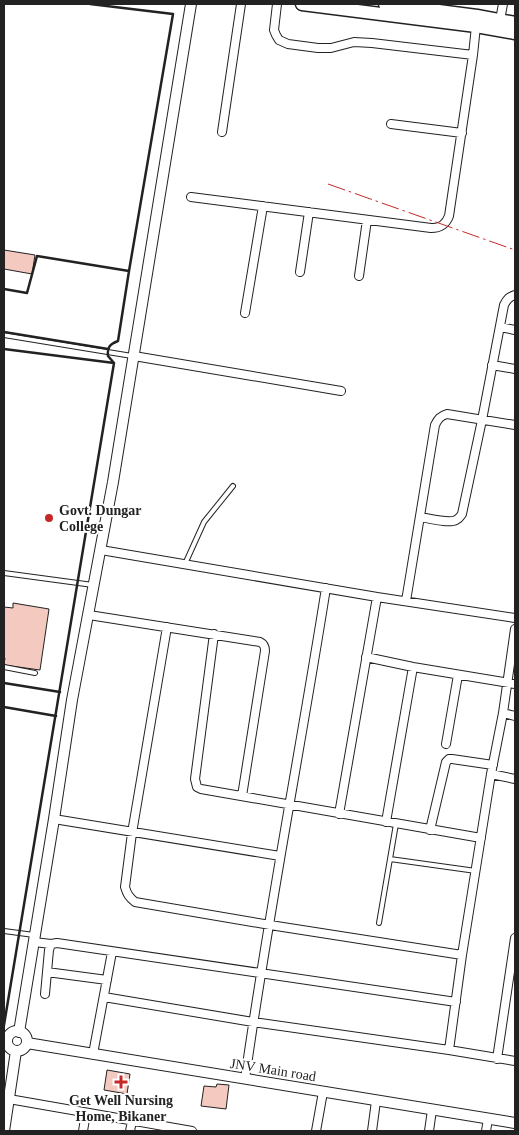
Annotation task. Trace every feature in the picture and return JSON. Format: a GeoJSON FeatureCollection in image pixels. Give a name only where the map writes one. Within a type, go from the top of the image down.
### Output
{"type":"FeatureCollection","features":[{"type":"Feature","properties":{"kind":"main road"},"geometry":{"type":"LineString","coordinates":[[302,4],[476,26],[515,33]]}},
{"type":"Feature","properties":{"kind":"main road"},"geometry":{"type":"LineString","coordinates":[[385,4],[515,23]]}},
{"type":"Feature","properties":{"kind":"street"},"geometry":{"type":"LineString","coordinates":[[4,1131],[9,1100],[9,1046],[7,1040],[11,1033],[34,938],[72,700],[101,550],[192,4]]}},
{"type":"Feature","properties":{"kind":"street"},"geometry":{"type":"LineString","coordinates":[[222,132],[241,4]]}},
{"type":"Feature","properties":{"kind":"street"},"geometry":{"type":"LineString","coordinates":[[277,4],[274,30],[279,40],[288,44],[331,48],[354,42],[372,43],[474,55]]}},
{"type":"Feature","properties":{"kind":"street"},"geometry":{"type":"LineString","coordinates":[[500,20],[503,4]]}},
{"type":"Feature","properties":{"kind":"street"},"geometry":{"type":"LineString","coordinates":[[191,197],[432,228],[440,227],[449,216],[474,55],[476,26]]}},
{"type":"Feature","properties":{"kind":"street"},"geometry":{"type":"LineString","coordinates":[[391,124],[462,134]]}},
{"type":"Feature","properties":{"kind":"street"},"geometry":{"type":"LineString","coordinates":[[245,313],[263,206]]}},
{"type":"Feature","properties":{"kind":"street"},"geometry":{"type":"LineString","coordinates":[[300,272],[309,212]]}},
{"type":"Feature","properties":{"kind":"street"},"geometry":{"type":"LineString","coordinates":[[359,276],[367,220]]}},
{"type":"Feature","properties":{"kind":"street"},"geometry":{"type":"LineString","coordinates":[[420,517],[450,522],[460,518],[462,514],[504,305],[506,300],[515,295]]}},
{"type":"Feature","properties":{"kind":"street"},"geometry":{"type":"LineString","coordinates":[[500,327],[515,330]]}},
{"type":"Feature","properties":{"kind":"street"},"geometry":{"type":"LineString","coordinates":[[134,356],[341,391]]}},
{"type":"Feature","properties":{"kind":"street"},"geometry":{"type":"LineString","coordinates":[[492,365],[515,369]]}},
{"type":"Feature","properties":{"kind":"street"},"geometry":{"type":"LineString","coordinates":[[406,601],[435,424],[438,419],[442,415],[447,414],[515,425]]}},
{"type":"Feature","properties":{"kind":"street"},"geometry":{"type":"LineString","coordinates":[[101,550],[377,597],[515,618]]}},
{"type":"Feature","properties":{"kind":"street"},"geometry":{"type":"LineString","coordinates":[[245,1080],[280,856],[326,588]]}},
{"type":"Feature","properties":{"kind":"street"},"geometry":{"type":"LineString","coordinates":[[339,814],[377,597]]}},
{"type":"Feature","properties":{"kind":"street"},"geometry":{"type":"LineString","coordinates":[[89,615],[214,634],[263,644],[265,647],[242,796]]}},
{"type":"Feature","properties":{"kind":"street"},"geometry":{"type":"LineString","coordinates":[[167,627],[132,833],[125,887],[129,897],[135,902],[462,955]]}},
{"type":"Feature","properties":{"kind":"street"},"geometry":{"type":"LineString","coordinates":[[449,1050],[491,774],[503,713],[511,684],[515,629]]}},
{"type":"Feature","properties":{"kind":"street"},"geometry":{"type":"LineString","coordinates":[[214,634],[195,779],[197,787],[339,814],[482,838]]}},
{"type":"Feature","properties":{"kind":"street"},"geometry":{"type":"LineString","coordinates":[[366,657],[511,684]]}},
{"type":"Feature","properties":{"kind":"street"},"geometry":{"type":"LineString","coordinates":[[386,822],[413,667]]}},
{"type":"Feature","properties":{"kind":"street"},"geometry":{"type":"LineString","coordinates":[[446,744],[458,675]]}},
{"type":"Feature","properties":{"kind":"street"},"geometry":{"type":"LineString","coordinates":[[503,713],[515,716]]}},
{"type":"Feature","properties":{"kind":"street"},"geometry":{"type":"LineString","coordinates":[[430,830],[446,762],[452,759],[493,764]]}},
{"type":"Feature","properties":{"kind":"street"},"geometry":{"type":"LineString","coordinates":[[491,774],[515,779]]}},
{"type":"Feature","properties":{"kind":"street"},"geometry":{"type":"LineString","coordinates":[[54,819],[280,856]]}},
{"type":"Feature","properties":{"kind":"street"},"geometry":{"type":"LineString","coordinates":[[34,938],[51,944],[57,943],[456,1002]]}},
{"type":"Feature","properties":{"kind":"street"},"geometry":{"type":"LineString","coordinates":[[497,1058],[515,938]]}},
{"type":"Feature","properties":{"kind":"street"},"geometry":{"type":"LineString","coordinates":[[45,994],[51,944]]}},
{"type":"Feature","properties":{"kind":"street"},"geometry":{"type":"LineString","coordinates":[[93,1054],[112,952]]}},
{"type":"Feature","properties":{"kind":"street"},"geometry":{"type":"LineString","coordinates":[[47,972],[107,980]]}},
{"type":"Feature","properties":{"kind":"street"},"geometry":{"type":"LineString","coordinates":[[104,997],[253,1022],[515,1061]]}},
{"type":"Feature","properties":{"kind":"street"},"geometry":{"type":"LineString","coordinates":[[9,1046],[20,1051],[27,1043],[25,1036],[11,1033]]}},
{"type":"Feature","properties":{"kind":"street","name":"JNV Main road"},"geometry":{"type":"LineString","coordinates":[[27,1043],[515,1123]]}},
{"type":"Feature","properties":{"kind":"street"},"geometry":{"type":"LineString","coordinates":[[316,1131],[323,1092]]}},
{"type":"Feature","properties":{"kind":"street"},"geometry":{"type":"LineString","coordinates":[[9,1100],[132,1121],[159,1128],[192,1131]]}},
{"type":"Feature","properties":{"kind":"street"},"geometry":{"type":"LineString","coordinates":[[372,1131],[376,1101]]}},
{"type":"Feature","properties":{"kind":"street"},"geometry":{"type":"LineString","coordinates":[[428,1131],[432,1110]]}},
{"type":"Feature","properties":{"kind":"street"},"geometry":{"type":"LineString","coordinates":[[83,1131],[86,1113]]}},
{"type":"Feature","properties":{"kind":"street"},"geometry":{"type":"LineString","coordinates":[[486,1131],[488,1119]]}},
{"type":"Feature","properties":{"kind":"street"},"geometry":{"type":"LineString","coordinates":[[130,1131],[132,1121]]}},
{"type":"Feature","properties":{"kind":"lane"},"geometry":{"type":"LineString","coordinates":[[4,335],[134,356]]}},
{"type":"Feature","properties":{"kind":"lane"},"geometry":{"type":"LineString","coordinates":[[185,564],[204,522],[233,486]]}},
{"type":"Feature","properties":{"kind":"lane"},"geometry":{"type":"LineString","coordinates":[[4,573],[94,585]]}},
{"type":"Feature","properties":{"kind":"lane"},"geometry":{"type":"LineString","coordinates":[[4,667],[35,673]]}},
{"type":"Feature","properties":{"kind":"lane"},"geometry":{"type":"LineString","coordinates":[[379,923],[396,824]]}},
{"type":"Feature","properties":{"kind":"lane"},"geometry":{"type":"LineString","coordinates":[[390,859],[476,870]]}},
{"type":"Feature","properties":{"kind":"lane"},"geometry":{"type":"LineString","coordinates":[[4,931],[34,938]]}},
{"type":"Feature","properties":{"kind":"building"},"geometry":{"type":"Polygon","coordinates":[[[4,250],[35,255],[32,274],[4,269],[4,250]]]}},
{"type":"Feature","properties":{"kind":"building"},"geometry":{"type":"Polygon","coordinates":[[[13,603],[49,609],[40,670],[4,665],[4,607],[13,608],[13,603]]]}},
{"type":"Feature","properties":{"kind":"building"},"geometry":{"type":"Polygon","coordinates":[[[107,1070],[130,1074],[127,1094],[104,1090],[107,1070]]]}},
{"type":"Feature","properties":{"kind":"building"},"geometry":{"type":"Polygon","coordinates":[[[217,1084],[229,1085],[226,1109],[201,1106],[204,1086],[216,1087],[217,1084]]]}},
{"type":"Feature","properties":{"kind":"wall"},"geometry":{"type":"LineString","coordinates":[[4,289],[27,293],[37,256],[129,271],[173,14],[90,4]]}},
{"type":"Feature","properties":{"kind":"wall"},"geometry":{"type":"LineString","coordinates":[[114,363],[108,356],[108,350],[111,345],[118,341],[129,271]]}},
{"type":"Feature","properties":{"kind":"wall"},"geometry":{"type":"LineString","coordinates":[[4,332],[108,349]]}},
{"type":"Feature","properties":{"kind":"wall"},"geometry":{"type":"LineString","coordinates":[[4,349],[114,363],[4,1025]]}},
{"type":"Feature","properties":{"kind":"wall"},"geometry":{"type":"LineString","coordinates":[[4,683],[60,692]]}},
{"type":"Feature","properties":{"kind":"wall"},"geometry":{"type":"LineString","coordinates":[[4,707],[56,716]]}},
{"type":"Feature","properties":{"kind":"power"},"geometry":{"type":"LineString","coordinates":[[328,184],[515,250]]}},
{"type":"Feature","properties":{"kind":"place","name":"Govt. Dungar College"},"geometry":{"type":"Point","coordinates":[49,518]}},
{"type":"Feature","properties":{"kind":"place","name":"Get Well Nursing Home, Bikaner"},"geometry":{"type":"Point","coordinates":[121,1082]}}]}
